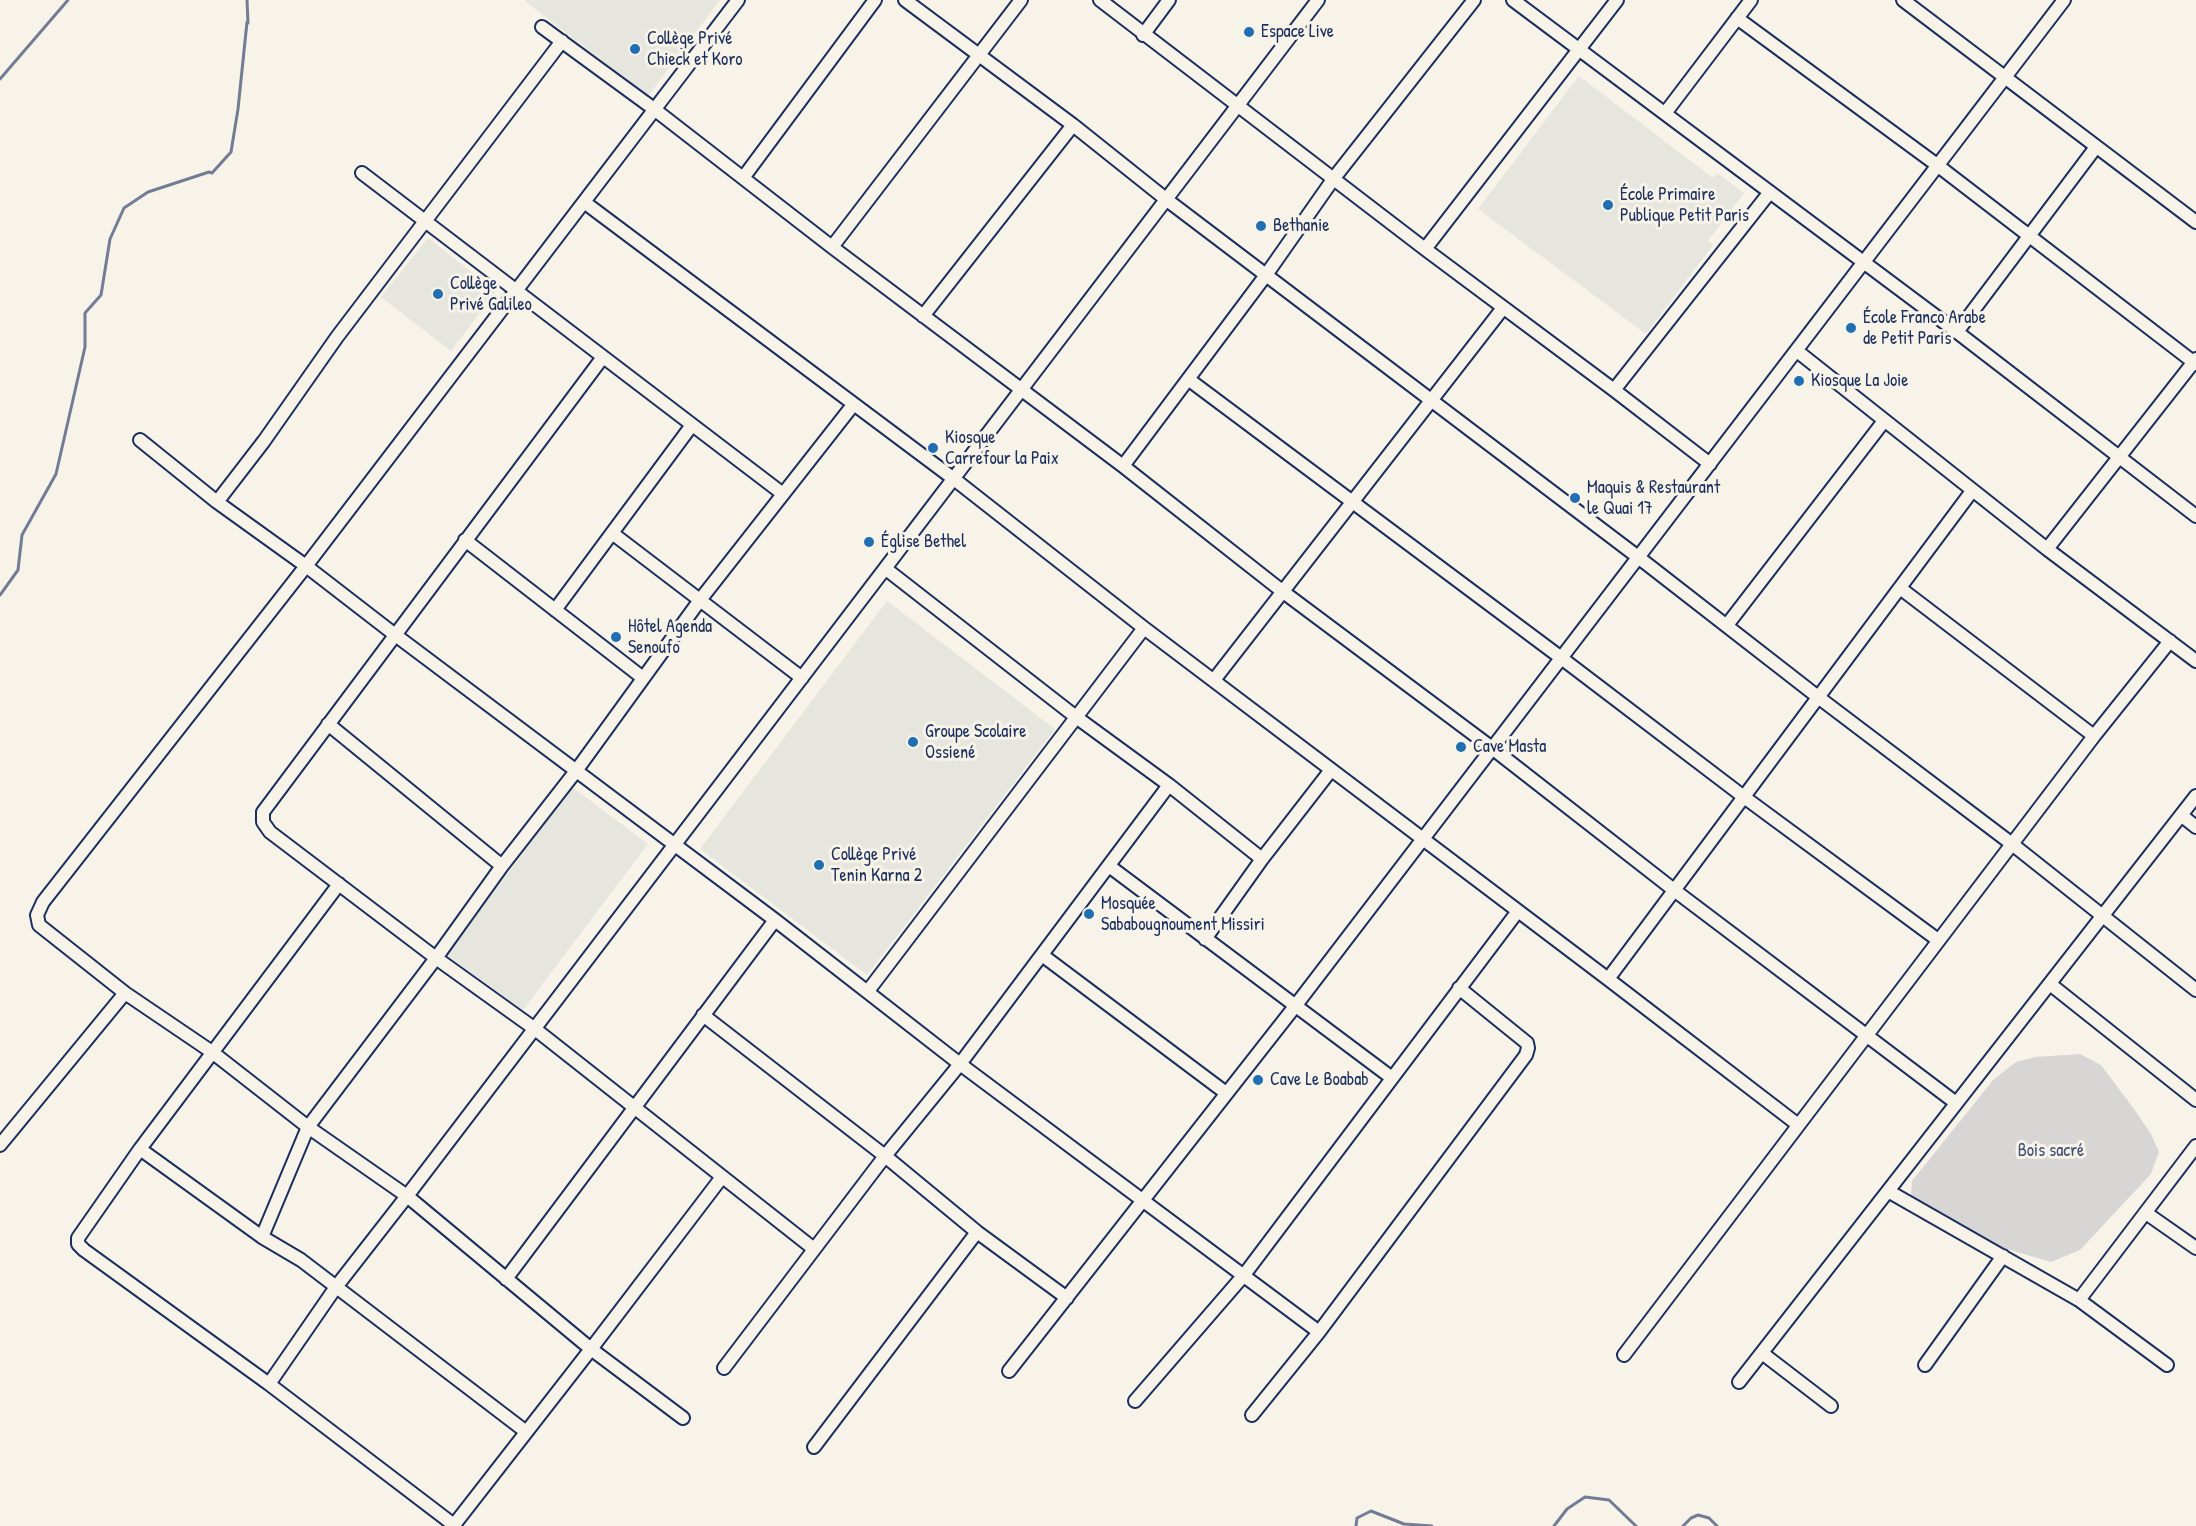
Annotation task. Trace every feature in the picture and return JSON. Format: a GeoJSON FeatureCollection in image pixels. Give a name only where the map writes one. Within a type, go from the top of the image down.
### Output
{"type":"FeatureCollection","features":[{"type":"Feature","properties":{"kind":"street"},"geometry":{"type":"LineString","coordinates":[[683,1418],[591,1349],[407,1196],[308,1127],[212,1052],[125,993],[39,925],[37,915],[50,893],[306,566],[738,0]]}},
{"type":"Feature","properties":{"kind":"street"},"geometry":{"type":"LineString","coordinates":[[743,178],[875,0]]}},
{"type":"Feature","properties":{"kind":"street"},"geometry":{"type":"LineString","coordinates":[[905,0],[1073,125],[1167,200],[1727,625],[1818,698],[2012,844],[2196,990]]}},
{"type":"Feature","properties":{"kind":"street"},"geometry":{"type":"LineString","coordinates":[[832,247],[1022,0]]}},
{"type":"Feature","properties":{"kind":"street"},"geometry":{"type":"LineString","coordinates":[[1100,0],[1143,35],[1710,464]]}},
{"type":"Feature","properties":{"kind":"street"},"geometry":{"type":"LineString","coordinates":[[1143,35],[1169,0]]}},
{"type":"Feature","properties":{"kind":"street"},"geometry":{"type":"LineString","coordinates":[[269,1384],[336,1287],[1318,0]]}},
{"type":"Feature","properties":{"kind":"street"},"geometry":{"type":"LineString","coordinates":[[1124,466],[1266,275],[1334,178],[1474,0]]}},
{"type":"Feature","properties":{"kind":"street"},"geometry":{"type":"LineString","coordinates":[[1513,0],[1958,332],[2196,516]]}},
{"type":"Feature","properties":{"kind":"street"},"geometry":{"type":"LineString","coordinates":[[1425,249],[1617,0]]}},
{"type":"Feature","properties":{"kind":"street"},"geometry":{"type":"LineString","coordinates":[[1666,112],[1751,0]]}},
{"type":"Feature","properties":{"kind":"street"},"geometry":{"type":"LineString","coordinates":[[1903,0],[2196,222]]}},
{"type":"Feature","properties":{"kind":"street"},"geometry":{"type":"LineString","coordinates":[[1009,1371],[1424,839],[1560,657],[2064,0]]}},
{"type":"Feature","properties":{"kind":"street"},"geometry":{"type":"LineString","coordinates":[[1737,18],[1937,165],[2195,362],[2047,549]]}},
{"type":"Feature","properties":{"kind":"street"},"geometry":{"type":"LineString","coordinates":[[542,27],[654,109],[832,247],[1124,466],[1282,591],[1492,748],[1674,890],[1956,1103]]}},
{"type":"Feature","properties":{"kind":"street"},"geometry":{"type":"LineString","coordinates":[[217,502],[264,441],[337,337],[562,41]]}},
{"type":"Feature","properties":{"kind":"street"},"geometry":{"type":"LineString","coordinates":[[923,316],[1073,125]]}},
{"type":"Feature","properties":{"kind":"street"},"geometry":{"type":"LineString","coordinates":[[1958,332],[2096,147]]}},
{"type":"Feature","properties":{"kind":"street"},"geometry":{"type":"LineString","coordinates":[[362,173],[783,494]]}},
{"type":"Feature","properties":{"kind":"street"},"geometry":{"type":"LineString","coordinates":[[1614,390],[1770,192]]}},
{"type":"Feature","properties":{"kind":"street"},"geometry":{"type":"LineString","coordinates":[[584,202],[954,479],[1144,628],[1797,1124]]}},
{"type":"Feature","properties":{"kind":"street"},"geometry":{"type":"LineString","coordinates":[[1214,680],[1503,308]]}},
{"type":"Feature","properties":{"kind":"street"},"geometry":{"type":"LineString","coordinates":[[1797,351],[1972,491],[2196,661]]}},
{"type":"Feature","properties":{"kind":"street"},"geometry":{"type":"LineString","coordinates":[[603,357],[263,812],[263,822],[270,832],[436,958],[535,1029],[814,1249]]}},
{"type":"Feature","properties":{"kind":"street"},"geometry":{"type":"LineString","coordinates":[[1188,379],[1938,940]]}},
{"type":"Feature","properties":{"kind":"street"},"geometry":{"type":"LineString","coordinates":[[262,1237],[308,1127],[436,958],[502,866],[576,771],[700,600],[853,405]]}},
{"type":"Feature","properties":{"kind":"street"},"geometry":{"type":"LineString","coordinates":[[1727,625],[1884,421]]}},
{"type":"Feature","properties":{"kind":"street"},"geometry":{"type":"LineString","coordinates":[[555,610],[692,425]]}},
{"type":"Feature","properties":{"kind":"street"},"geometry":{"type":"LineString","coordinates":[[140,440],[217,502],[306,566],[775,920],[960,1064],[1319,1332]]}},
{"type":"Feature","properties":{"kind":"street"},"geometry":{"type":"LineString","coordinates":[[1608,979],[1972,491]]}},
{"type":"Feature","properties":{"kind":"street"},"geometry":{"type":"LineString","coordinates":[[612,534],[802,678]]}},
{"type":"Feature","properties":{"kind":"street"},"geometry":{"type":"LineString","coordinates":[[465,540],[643,678]]}},
{"type":"Feature","properties":{"kind":"street"},"geometry":{"type":"LineString","coordinates":[[886,569],[1262,859]]}},
{"type":"Feature","properties":{"kind":"street"},"geometry":{"type":"LineString","coordinates":[[1900,588],[2094,736]]}},
{"type":"Feature","properties":{"kind":"street"},"geometry":{"type":"LineString","coordinates":[[868,991],[1144,628]]}},
{"type":"Feature","properties":{"kind":"street"},"geometry":{"type":"LineString","coordinates":[[1623,1355],[2094,736],[2170,641]]}},
{"type":"Feature","properties":{"kind":"street"},"geometry":{"type":"LineString","coordinates":[[328,724],[502,866]]}},
{"type":"Feature","properties":{"kind":"street"},"geometry":{"type":"LineString","coordinates":[[1205,939],[1262,859],[1331,770]]}},
{"type":"Feature","properties":{"kind":"street"},"geometry":{"type":"LineString","coordinates":[[724,1368],[885,1156],[960,1064],[1168,785]]}},
{"type":"Feature","properties":{"kind":"street"},"geometry":{"type":"LineString","coordinates":[[1739,1382],[2196,796]]}},
{"type":"Feature","properties":{"kind":"street"},"geometry":{"type":"LineString","coordinates":[[2181,815],[2196,827]]}},
{"type":"Feature","properties":{"kind":"street"},"geometry":{"type":"LineString","coordinates":[[1109,866],[1392,1078]]}},
{"type":"Feature","properties":{"kind":"street"},"geometry":{"type":"LineString","coordinates":[[339,884],[140,1149],[78,1238],[78,1244],[269,1384],[454,1525],[722,1178]]}},
{"type":"Feature","properties":{"kind":"street"},"geometry":{"type":"LineString","coordinates":[[1135,1401],[1244,1275],[1518,910]]}},
{"type":"Feature","properties":{"kind":"street"},"geometry":{"type":"LineString","coordinates":[[506,1279],[775,920]]}},
{"type":"Feature","properties":{"kind":"street"},"geometry":{"type":"LineString","coordinates":[[1042,955],[1226,1093]]}},
{"type":"Feature","properties":{"kind":"street"},"geometry":{"type":"LineString","coordinates":[[2050,984],[2196,1100]]}},
{"type":"Feature","properties":{"kind":"street"},"geometry":{"type":"LineString","coordinates":[[1252,1415],[1319,1332],[1526,1054],[1527,1043],[1459,988]]}},
{"type":"Feature","properties":{"kind":"street"},"geometry":{"type":"LineString","coordinates":[[0,1145],[125,993]]}},
{"type":"Feature","properties":{"kind":"street"},"geometry":{"type":"LineString","coordinates":[[703,1015],[885,1156],[977,1232],[1067,1298]]}},
{"type":"Feature","properties":{"kind":"street"},"geometry":{"type":"LineString","coordinates":[[2079,1300],[2196,1146]]}},
{"type":"Feature","properties":{"kind":"street"},"geometry":{"type":"LineString","coordinates":[[140,1149],[262,1237],[301,1260],[525,1431]]}},
{"type":"Feature","properties":{"kind":"street"},"geometry":{"type":"LineString","coordinates":[[1888,1191],[2079,1300],[2167,1365]]}},
{"type":"Feature","properties":{"kind":"street"},"geometry":{"type":"LineString","coordinates":[[2146,1213],[2196,1248]]}},
{"type":"Feature","properties":{"kind":"street"},"geometry":{"type":"LineString","coordinates":[[814,1447],[977,1232]]}},
{"type":"Feature","properties":{"kind":"street"},"geometry":{"type":"LineString","coordinates":[[1925,1365],[2003,1256]]}},
{"type":"Feature","properties":{"kind":"street"},"geometry":{"type":"LineString","coordinates":[[1762,1353],[1831,1406]]}},
{"type":"Feature","properties":{"kind":"shaded area","name":"Collège Privé Chieck et Koro"},"geometry":{"type":"Polygon","coordinates":[[[526,0],[720,0],[648,96],[526,0]]]}},
{"type":"Feature","properties":{"kind":"shaded area","name":"École Primaire Publique Petit Paris"},"geometry":{"type":"Polygon","coordinates":[[[1579,76],[1713,178],[1717,173],[1744,193],[1708,241],[1713,245],[1646,334],[1478,209],[1579,76]]]}},
{"type":"Feature","properties":{"kind":"shaded area","name":"Collège Privé Galileo"},"geometry":{"type":"Polygon","coordinates":[[[428,238],[496,291],[451,351],[381,297],[428,238]]]}},
{"type":"Feature","properties":{"kind":"shaded area","name":"Groupe Scolaire Ossiené"},"geometry":{"type":"Polygon","coordinates":[[[887,601],[1055,729],[867,975],[700,849],[887,601]]]}},
{"type":"Feature","properties":{"kind":"shaded area"},"geometry":{"type":"Polygon","coordinates":[[[572,787],[648,844],[523,1010],[447,955],[572,787]]]}},
{"type":"Feature","properties":{"kind":"green space","name":"Bois sacré"},"geometry":{"type":"Polygon","coordinates":[[[2080,1054],[2101,1065],[2151,1134],[2159,1152],[2151,1174],[2080,1250],[2051,1262],[2000,1247],[1911,1197],[1912,1181],[1993,1080],[2016,1062],[2036,1057],[2080,1054]]]}},
{"type":"Feature","properties":{"kind":"waterway"},"geometry":{"type":"LineString","coordinates":[[0,79],[68,0]]}},
{"type":"Feature","properties":{"kind":"waterway"},"geometry":{"type":"LineString","coordinates":[[0,595],[18,570],[22,535],[56,474],[85,347],[85,313],[101,295],[110,239],[124,208],[148,192],[209,172],[212,173],[231,152],[248,23],[247,0]]}},
{"type":"Feature","properties":{"kind":"waterway"},"geometry":{"type":"LineString","coordinates":[[1554,1526],[1567,1509],[1585,1497],[1609,1500],[1636,1526]]}},
{"type":"Feature","properties":{"kind":"waterway"},"geometry":{"type":"LineString","coordinates":[[1356,1526],[1357,1518],[1371,1511],[1404,1524],[1432,1526]]}},
{"type":"Feature","properties":{"kind":"waterway"},"geometry":{"type":"LineString","coordinates":[[1683,1526],[1698,1515],[1709,1518],[1717,1526]]}},
{"type":"Feature","properties":{"kind":"place","name":"Espace Live"},"geometry":{"type":"Point","coordinates":[1249,32]}},
{"type":"Feature","properties":{"kind":"place","name":"Collège Privé Chieck et Koro"},"geometry":{"type":"Point","coordinates":[635,49]}},
{"type":"Feature","properties":{"kind":"place","name":"École Primaire Publique Petit Paris"},"geometry":{"type":"Point","coordinates":[1608,205]}},
{"type":"Feature","properties":{"kind":"place","name":"Bethanie"},"geometry":{"type":"Point","coordinates":[1261,226]}},
{"type":"Feature","properties":{"kind":"place","name":"Collège Privé Galileo"},"geometry":{"type":"Point","coordinates":[438,294]}},
{"type":"Feature","properties":{"kind":"place","name":"École Franco Arabe de Petit Paris"},"geometry":{"type":"Point","coordinates":[1851,328]}},
{"type":"Feature","properties":{"kind":"place","name":"Kiosque La Joie"},"geometry":{"type":"Point","coordinates":[1799,381]}},
{"type":"Feature","properties":{"kind":"place","name":"Kiosque Carrefour la Paix"},"geometry":{"type":"Point","coordinates":[933,448]}},
{"type":"Feature","properties":{"kind":"place","name":"Maquis & Restaurant le Quai 17"},"geometry":{"type":"Point","coordinates":[1575,498]}},
{"type":"Feature","properties":{"kind":"place","name":"Église Bethel"},"geometry":{"type":"Point","coordinates":[869,542]}},
{"type":"Feature","properties":{"kind":"place","name":"Hôtel Agenda Senoufo"},"geometry":{"type":"Point","coordinates":[616,637]}},
{"type":"Feature","properties":{"kind":"place","name":"Groupe Scolaire Ossiené"},"geometry":{"type":"Point","coordinates":[913,742]}},
{"type":"Feature","properties":{"kind":"place","name":"Cave Masta"},"geometry":{"type":"Point","coordinates":[1461,747]}},
{"type":"Feature","properties":{"kind":"place","name":"Collège Privé Tenin Karna 2"},"geometry":{"type":"Point","coordinates":[819,865]}},
{"type":"Feature","properties":{"kind":"place","name":"Mosquée Sababougnoument Missiri"},"geometry":{"type":"Point","coordinates":[1089,914]}},
{"type":"Feature","properties":{"kind":"place","name":"Cave Le Boabab"},"geometry":{"type":"Point","coordinates":[1258,1080]}}]}
